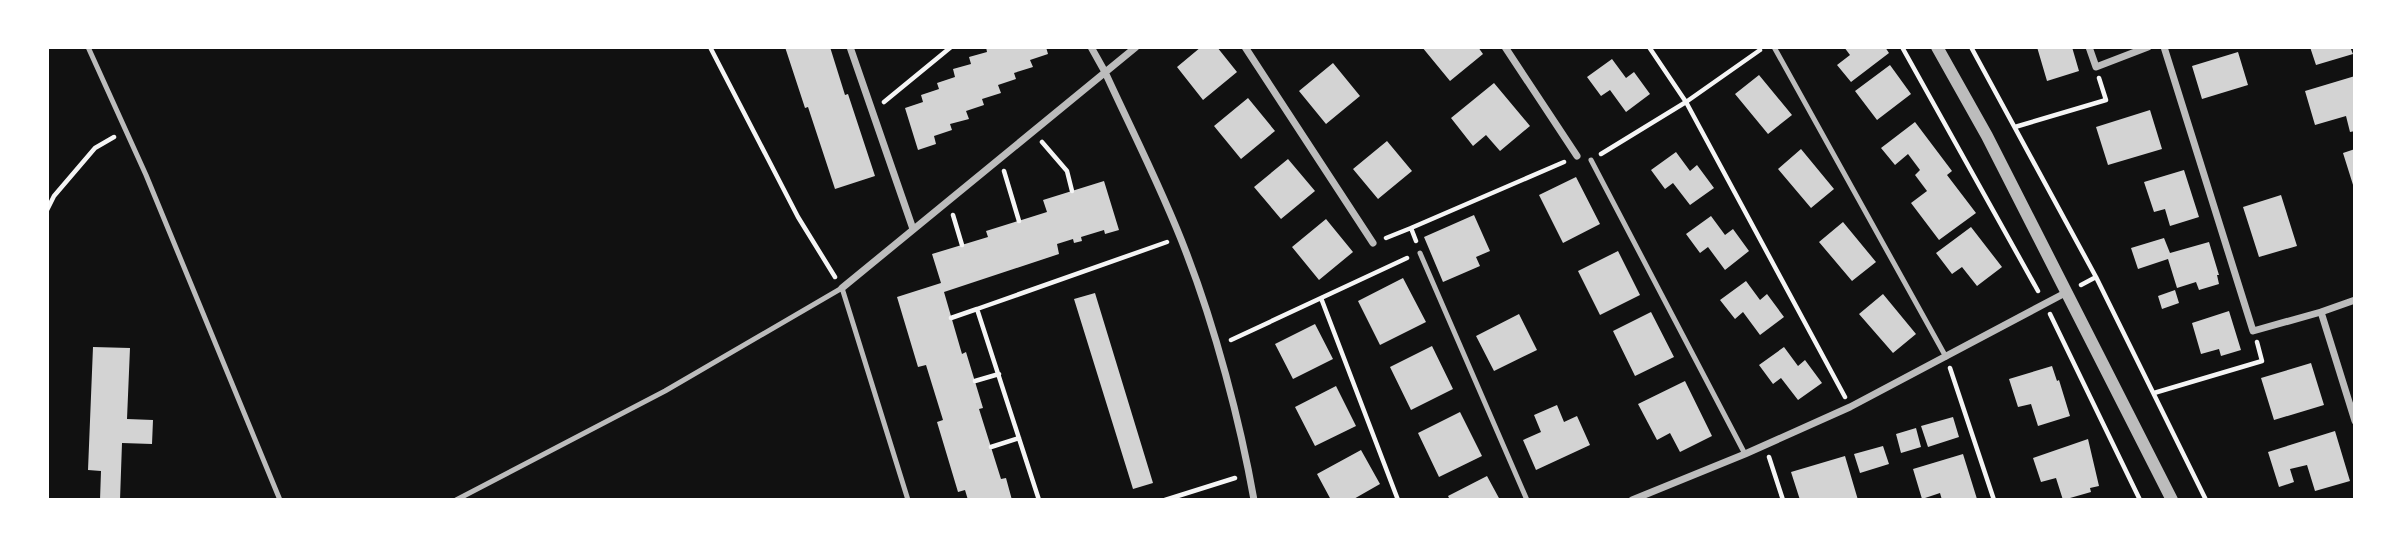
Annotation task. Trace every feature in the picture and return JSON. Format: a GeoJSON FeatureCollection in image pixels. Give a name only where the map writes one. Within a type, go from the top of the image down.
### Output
{"type":"FeatureCollection","features":[{"type":"Feature","properties":{"kind":"street"},"geometry":{"type":"LineString","coordinates":[[850,47],[913,229]]}},
{"type":"Feature","properties":{"kind":"street"},"geometry":{"type":"LineString","coordinates":[[1091,47],[1180,237],[1217,347],[1254,500]]}},
{"type":"Feature","properties":{"kind":"street"},"geometry":{"type":"LineString","coordinates":[[842,288],[1136,47]]}},
{"type":"Feature","properties":{"kind":"street"},"geometry":{"type":"LineString","coordinates":[[1245,47],[1373,243]]}},
{"type":"Feature","properties":{"kind":"street"},"geometry":{"type":"LineString","coordinates":[[1505,47],[1577,156]]}},
{"type":"Feature","properties":{"kind":"street"},"geometry":{"type":"LineString","coordinates":[[1937,47],[1987,136],[2172,500]]}},
{"type":"Feature","properties":{"kind":"street"},"geometry":{"type":"LineString","coordinates":[[2089,47],[2096,67],[2148,47]]}},
{"type":"Feature","properties":{"kind":"street"},"geometry":{"type":"LineString","coordinates":[[2164,47],[2253,331],[2355,300]]}},
{"type":"Feature","properties":{"kind":"street"},"geometry":{"type":"LineString","coordinates":[[1632,500],[1850,407],[2067,292]]}},
{"type":"Feature","properties":{"kind":"street"},"geometry":{"type":"LineString","coordinates":[[2321,312],[2355,421]]}},
{"type":"Feature","properties":{"kind":"lane"},"geometry":{"type":"LineString","coordinates":[[88,47],[126,131],[280,500]]}},
{"type":"Feature","properties":{"kind":"lane"},"geometry":{"type":"LineString","coordinates":[[1774,47],[1946,357]]}},
{"type":"Feature","properties":{"kind":"lane"},"geometry":{"type":"LineString","coordinates":[[1591,160],[1745,454]]}},
{"type":"Feature","properties":{"kind":"lane"},"geometry":{"type":"LineString","coordinates":[[1420,253],[1527,500]]}},
{"type":"Feature","properties":{"kind":"lane"},"geometry":{"type":"LineString","coordinates":[[456,500],[665,391],[842,288],[908,500]]}},
{"type":"Feature","properties":{"kind":"path"},"geometry":{"type":"LineString","coordinates":[[710,47],[797,217],[842,288]]}},
{"type":"Feature","properties":{"kind":"path"},"geometry":{"type":"LineString","coordinates":[[872,111],[951,47]]}},
{"type":"Feature","properties":{"kind":"path"},"geometry":{"type":"LineString","coordinates":[[1649,47],[1686,102],[1850,407]]}},
{"type":"Feature","properties":{"kind":"path"},"geometry":{"type":"LineString","coordinates":[[1591,160],[1686,102],[1764,47]]}},
{"type":"Feature","properties":{"kind":"path"},"geometry":{"type":"LineString","coordinates":[[1902,47],[2045,304],[2140,500]]}},
{"type":"Feature","properties":{"kind":"path"},"geometry":{"type":"LineString","coordinates":[[1972,47],[2096,277],[2206,500]]}},
{"type":"Feature","properties":{"kind":"path"},"geometry":{"type":"LineString","coordinates":[[2015,127],[2105,100],[2096,67]]}},
{"type":"Feature","properties":{"kind":"path"},"geometry":{"type":"LineString","coordinates":[[47,210],[54,196],[95,148],[126,131]]}},
{"type":"Feature","properties":{"kind":"path"},"geometry":{"type":"LineString","coordinates":[[1032,131],[1067,171],[1072,191]]}},
{"type":"Feature","properties":{"kind":"path"},"geometry":{"type":"LineString","coordinates":[[1373,243],[1577,156]]}},
{"type":"Feature","properties":{"kind":"path"},"geometry":{"type":"LineString","coordinates":[[1000,158],[1019,221]]}},
{"type":"Feature","properties":{"kind":"path"},"geometry":{"type":"LineString","coordinates":[[949,200],[962,245]]}},
{"type":"Feature","properties":{"kind":"path"},"geometry":{"type":"LineString","coordinates":[[1217,347],[1420,253],[1411,228]]}},
{"type":"Feature","properties":{"kind":"path"},"geometry":{"type":"LineString","coordinates":[[951,318],[1180,237]]}},
{"type":"Feature","properties":{"kind":"path"},"geometry":{"type":"LineString","coordinates":[[1321,298],[1398,500]]}},
{"type":"Feature","properties":{"kind":"path"},"geometry":{"type":"LineString","coordinates":[[977,309],[1038,499]]}},
{"type":"Feature","properties":{"kind":"path"},"geometry":{"type":"LineString","coordinates":[[2154,393],[2262,361],[2253,331]]}},
{"type":"Feature","properties":{"kind":"path"},"geometry":{"type":"LineString","coordinates":[[1946,357],[1994,500]]}},
{"type":"Feature","properties":{"kind":"path"},"geometry":{"type":"LineString","coordinates":[[975,382],[999,374]]}},
{"type":"Feature","properties":{"kind":"path"},"geometry":{"type":"LineString","coordinates":[[991,447],[1019,438]]}},
{"type":"Feature","properties":{"kind":"path"},"geometry":{"type":"LineString","coordinates":[[1765,444],[1783,500]]}},
{"type":"Feature","properties":{"kind":"path"},"geometry":{"type":"LineString","coordinates":[[1165,500],[1249,473]]}},
{"type":"Feature","properties":{"kind":"building"},"geometry":{"type":"Polygon","coordinates":[[[785,47],[830,47],[875,176],[835,189],[785,47]]]}},
{"type":"Feature","properties":{"kind":"building"},"geometry":{"type":"Polygon","coordinates":[[[986,47],[1046,47],[1048,54],[1030,60],[1033,67],[1014,73],[1016,79],[998,85],[1001,93],[982,99],[984,105],[966,111],[969,119],[950,124],[952,130],[934,136],[936,144],[918,150],[905,108],[923,102],[921,95],[939,89],[937,83],[955,77],[953,69],[971,64],[969,57],[987,52],[986,47]]]}},
{"type":"Feature","properties":{"kind":"building"},"geometry":{"type":"Polygon","coordinates":[[[1201,47],[1217,47],[1237,72],[1203,100],[1177,67],[1201,47]]]}},
{"type":"Feature","properties":{"kind":"building"},"geometry":{"type":"Polygon","coordinates":[[[1422,47],[1478,47],[1483,54],[1450,81],[1422,47]]]}},
{"type":"Feature","properties":{"kind":"building"},"geometry":{"type":"Polygon","coordinates":[[[1844,47],[1885,47],[1889,53],[1851,82],[1837,65],[1850,55],[1844,47]]]}},
{"type":"Feature","properties":{"kind":"building"},"geometry":{"type":"Polygon","coordinates":[[[2037,47],[2072,47],[2079,71],[2047,81],[2037,47]]]}},
{"type":"Feature","properties":{"kind":"building"},"geometry":{"type":"Polygon","coordinates":[[[2310,47],[2350,47],[2353,54],[2316,65],[2310,47]]]}},
{"type":"Feature","properties":{"kind":"building"},"geometry":{"type":"Polygon","coordinates":[[[2238,52],[2248,85],[2202,99],[2192,66],[2238,52]]]}},
{"type":"Feature","properties":{"kind":"building"},"geometry":{"type":"Polygon","coordinates":[[[1612,59],[1626,78],[1634,72],[1650,94],[1626,112],[1610,90],[1601,96],[1587,77],[1612,59]]]}},
{"type":"Feature","properties":{"kind":"building"},"geometry":{"type":"Polygon","coordinates":[[[1333,63],[1360,96],[1326,124],[1299,91],[1333,63]]]}},
{"type":"Feature","properties":{"kind":"building"},"geometry":{"type":"Polygon","coordinates":[[[1890,65],[1911,94],[1877,120],[1855,91],[1890,65]]]}},
{"type":"Feature","properties":{"kind":"building"},"geometry":{"type":"Polygon","coordinates":[[[1759,75],[1792,115],[1768,134],[1735,94],[1759,75]]]}},
{"type":"Feature","properties":{"kind":"building"},"geometry":{"type":"Polygon","coordinates":[[[2355,76],[2355,131],[2350,132],[2346,116],[2315,125],[2305,91],[2355,76]]]}},
{"type":"Feature","properties":{"kind":"building"},"geometry":{"type":"Polygon","coordinates":[[[1494,83],[1530,126],[1500,151],[1486,135],[1473,146],[1451,118],[1494,83]]]}},
{"type":"Feature","properties":{"kind":"building"},"geometry":{"type":"Polygon","coordinates":[[[1248,98],[1275,131],[1241,159],[1214,126],[1248,98]]]}},
{"type":"Feature","properties":{"kind":"building"},"geometry":{"type":"Polygon","coordinates":[[[2150,110],[2162,149],[2108,165],[2096,127],[2150,110]]]}},
{"type":"Feature","properties":{"kind":"building"},"geometry":{"type":"Polygon","coordinates":[[[1915,122],[1952,171],[1947,175],[1976,213],[1939,240],[1911,203],[1927,191],[1915,175],[1920,170],[1908,154],[1895,165],[1881,148],[1915,122]]]}},
{"type":"Feature","properties":{"kind":"building"},"geometry":{"type":"Polygon","coordinates":[[[1387,141],[1412,171],[1378,199],[1353,169],[1387,141]]]}},
{"type":"Feature","properties":{"kind":"building"},"geometry":{"type":"Polygon","coordinates":[[[1801,149],[1834,189],[1811,208],[1778,169],[1801,149]]]}},
{"type":"Feature","properties":{"kind":"building"},"geometry":{"type":"Polygon","coordinates":[[[2355,149],[2355,188],[2354,188],[2343,153],[2355,149]]]}},
{"type":"Feature","properties":{"kind":"building"},"geometry":{"type":"Polygon","coordinates":[[[1676,152],[1690,171],[1697,165],[1714,188],[1690,205],[1673,183],[1665,189],[1651,170],[1676,152]]]}},
{"type":"Feature","properties":{"kind":"building"},"geometry":{"type":"Polygon","coordinates":[[[1288,159],[1315,191],[1281,219],[1254,187],[1288,159]]]}},
{"type":"Feature","properties":{"kind":"building"},"geometry":{"type":"Polygon","coordinates":[[[2184,170],[2199,217],[2170,226],[2165,209],[2154,212],[2144,182],[2184,170]]]}},
{"type":"Feature","properties":{"kind":"building"},"geometry":{"type":"Polygon","coordinates":[[[1576,177],[1600,224],[1563,243],[1539,195],[1576,177]]]}},
{"type":"Feature","properties":{"kind":"building"},"geometry":{"type":"Polygon","coordinates":[[[1104,181],[1119,230],[1105,234],[1104,230],[1081,237],[1082,241],[1074,243],[1073,239],[1057,244],[1059,254],[944,292],[962,354],[966,352],[983,408],[979,409],[1001,479],[1006,478],[1012,500],[968,500],[965,490],[958,492],[937,422],[943,420],[926,365],[918,367],[897,297],[941,283],[932,254],[988,237],[986,231],[1047,212],[1043,200],[1104,181]]]}},
{"type":"Feature","properties":{"kind":"building"},"geometry":{"type":"Polygon","coordinates":[[[2281,195],[2297,246],[2259,257],[2243,207],[2281,195]]]}},
{"type":"Feature","properties":{"kind":"building"},"geometry":{"type":"Polygon","coordinates":[[[1474,215],[1490,251],[1476,257],[1480,266],[1443,282],[1424,237],[1474,215]]]}},
{"type":"Feature","properties":{"kind":"building"},"geometry":{"type":"Polygon","coordinates":[[[1711,216],[1725,235],[1733,229],[1749,251],[1725,270],[1708,247],[1700,253],[1686,234],[1711,216]]]}},
{"type":"Feature","properties":{"kind":"building"},"geometry":{"type":"Polygon","coordinates":[[[1326,219],[1353,252],[1319,280],[1292,247],[1326,219]]]}},
{"type":"Feature","properties":{"kind":"building"},"geometry":{"type":"Polygon","coordinates":[[[1843,222],[1876,262],[1852,281],[1819,242],[1843,222]]]}},
{"type":"Feature","properties":{"kind":"building"},"geometry":{"type":"Polygon","coordinates":[[[1971,227],[2002,267],[1977,286],[1962,267],[1952,274],[1936,253],[1971,227]]]}},
{"type":"Feature","properties":{"kind":"building"},"geometry":{"type":"Polygon","coordinates":[[[2164,238],[2170,253],[2209,242],[2219,284],[2199,290],[2196,282],[2177,288],[2168,259],[2138,269],[2131,248],[2164,238]]]}},
{"type":"Feature","properties":{"kind":"building"},"geometry":{"type":"Polygon","coordinates":[[[1618,251],[1640,295],[1600,315],[1578,271],[1618,251]]]}},
{"type":"Feature","properties":{"kind":"building"},"geometry":{"type":"Polygon","coordinates":[[[1403,278],[1426,322],[1380,345],[1358,301],[1403,278]]]}},
{"type":"Feature","properties":{"kind":"building"},"geometry":{"type":"Polygon","coordinates":[[[1746,281],[1760,300],[1767,294],[1784,317],[1760,335],[1743,312],[1735,319],[1720,300],[1746,281]]]}},
{"type":"Feature","properties":{"kind":"building"},"geometry":{"type":"Polygon","coordinates":[[[2175,290],[2179,303],[2162,309],[2158,296],[2175,290]]]}},
{"type":"Feature","properties":{"kind":"building"},"geometry":{"type":"Polygon","coordinates":[[[1095,293],[1153,483],[1133,489],[1074,299],[1095,293]]]}},
{"type":"Feature","properties":{"kind":"building"},"geometry":{"type":"Polygon","coordinates":[[[1883,294],[1916,334],[1893,353],[1859,314],[1883,294]]]}},
{"type":"Feature","properties":{"kind":"building"},"geometry":{"type":"Polygon","coordinates":[[[2229,311],[2241,350],[2221,356],[2219,349],[2201,354],[2192,323],[2229,311]]]}},
{"type":"Feature","properties":{"kind":"building"},"geometry":{"type":"Polygon","coordinates":[[[1651,312],[1674,357],[1635,376],[1613,331],[1651,312]]]}},
{"type":"Feature","properties":{"kind":"building"},"geometry":{"type":"Polygon","coordinates":[[[1519,314],[1537,350],[1494,371],[1476,336],[1519,314]]]}},
{"type":"Feature","properties":{"kind":"building"},"geometry":{"type":"Polygon","coordinates":[[[1315,324],[1333,359],[1293,379],[1275,344],[1315,324]]]}},
{"type":"Feature","properties":{"kind":"building"},"geometry":{"type":"Polygon","coordinates":[[[1432,346],[1453,389],[1411,410],[1390,367],[1432,346]]]}},
{"type":"Feature","properties":{"kind":"building"},"geometry":{"type":"Polygon","coordinates":[[[93,347],[130,348],[127,419],[153,420],[152,444],[122,443],[120,500],[100,500],[101,471],[88,470],[93,347]]]}},
{"type":"Feature","properties":{"kind":"building"},"geometry":{"type":"Polygon","coordinates":[[[1784,347],[1798,366],[1805,360],[1822,383],[1798,400],[1781,378],[1773,384],[1759,365],[1784,347]]]}},
{"type":"Feature","properties":{"kind":"building"},"geometry":{"type":"Polygon","coordinates":[[[2311,363],[2324,405],[2274,420],[2261,378],[2311,363]]]}},
{"type":"Feature","properties":{"kind":"building"},"geometry":{"type":"Polygon","coordinates":[[[2052,366],[2070,416],[2038,426],[2031,404],[2018,407],[2009,379],[2052,366]]]}},
{"type":"Feature","properties":{"kind":"building"},"geometry":{"type":"Polygon","coordinates":[[[1685,381],[1712,436],[1680,452],[1670,433],[1657,440],[1638,404],[1685,381]]]}},
{"type":"Feature","properties":{"kind":"building"},"geometry":{"type":"Polygon","coordinates":[[[1336,386],[1356,426],[1315,446],[1295,407],[1336,386]]]}},
{"type":"Feature","properties":{"kind":"building"},"geometry":{"type":"Polygon","coordinates":[[[1557,405],[1564,422],[1577,416],[1590,445],[1536,470],[1523,440],[1541,432],[1534,415],[1557,405]]]}},
{"type":"Feature","properties":{"kind":"building"},"geometry":{"type":"Polygon","coordinates":[[[1460,412],[1482,456],[1439,477],[1418,433],[1460,412]]]}},
{"type":"Feature","properties":{"kind":"building"},"geometry":{"type":"Polygon","coordinates":[[[1953,417],[1959,437],[1928,447],[1921,426],[1953,417]]]}},
{"type":"Feature","properties":{"kind":"building"},"geometry":{"type":"Polygon","coordinates":[[[1916,428],[1921,447],[1901,453],[1896,434],[1916,428]]]}},
{"type":"Feature","properties":{"kind":"building"},"geometry":{"type":"Polygon","coordinates":[[[2335,431],[2350,481],[2315,491],[2307,465],[2290,469],[2294,482],[2279,487],[2268,452],[2335,431]]]}},
{"type":"Feature","properties":{"kind":"building"},"geometry":{"type":"Polygon","coordinates":[[[2088,439],[2099,486],[2090,488],[2091,492],[2063,500],[2056,478],[2041,482],[2033,458],[2088,439]]]}},
{"type":"Feature","properties":{"kind":"building"},"geometry":{"type":"Polygon","coordinates":[[[1883,446],[1889,464],[1860,473],[1854,454],[1883,446]]]}},
{"type":"Feature","properties":{"kind":"building"},"geometry":{"type":"Polygon","coordinates":[[[1361,450],[1380,484],[1352,500],[1331,500],[1317,474],[1361,450]]]}},
{"type":"Feature","properties":{"kind":"building"},"geometry":{"type":"Polygon","coordinates":[[[1963,454],[1977,499],[1942,500],[1940,493],[1922,499],[1913,469],[1963,454]]]}},
{"type":"Feature","properties":{"kind":"building"},"geometry":{"type":"Polygon","coordinates":[[[1845,456],[1858,500],[1800,500],[1791,472],[1845,456]]]}},
{"type":"Feature","properties":{"kind":"building"},"geometry":{"type":"Polygon","coordinates":[[[1487,476],[1500,500],[1450,500],[1448,496],[1487,476]]]}}]}
